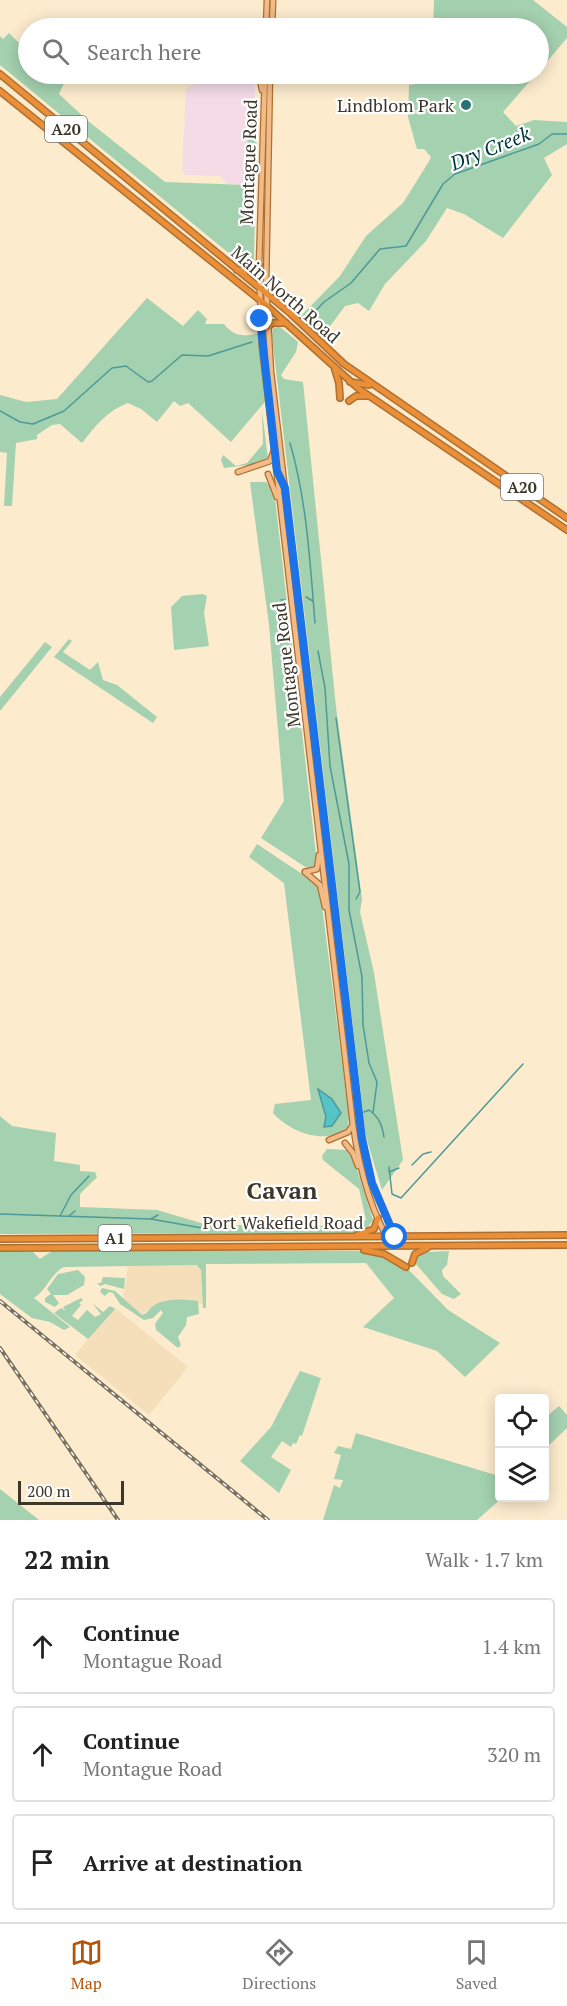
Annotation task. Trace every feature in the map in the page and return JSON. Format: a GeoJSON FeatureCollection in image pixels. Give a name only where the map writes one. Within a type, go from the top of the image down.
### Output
{"type":"FeatureCollection","features":[{"type":"Feature","properties":{"kind":"highway","name":"Main North Road"},"geometry":{"type":"LineString","coordinates":[[0,74],[266,294],[372,386],[567,518]]}},
{"type":"Feature","properties":{"kind":"highway","name":"Main North Road"},"geometry":{"type":"LineString","coordinates":[[0,90],[266,305],[350,382],[567,530]]}},
{"type":"Feature","properties":{"kind":"highway"},"geometry":{"type":"LineString","coordinates":[[237,270],[251,271],[259,266]]}},
{"type":"Feature","properties":{"kind":"highway"},"geometry":{"type":"LineString","coordinates":[[267,328],[273,323],[288,324]]}},
{"type":"Feature","properties":{"kind":"highway"},"geometry":{"type":"LineString","coordinates":[[344,364],[350,382],[372,386]]}},
{"type":"Feature","properties":{"kind":"highway"},"geometry":{"type":"LineString","coordinates":[[334,368],[339,383],[340,398]]}},
{"type":"Feature","properties":{"kind":"highway"},"geometry":{"type":"LineString","coordinates":[[349,401],[356,396],[370,396]]}},
{"type":"Feature","properties":{"kind":"highway"},"geometry":{"type":"LineString","coordinates":[[416,428],[422,420]]}},
{"type":"Feature","properties":{"kind":"highway"},"geometry":{"type":"LineString","coordinates":[[352,1237],[374,1229],[378,1218]]}},
{"type":"Feature","properties":{"kind":"highway","name":"Port Wakefield Road"},"geometry":{"type":"LineString","coordinates":[[0,1239],[567,1235]]}},
{"type":"Feature","properties":{"kind":"highway"},"geometry":{"type":"LineString","coordinates":[[486,1236],[489,1242],[498,1246]]}},
{"type":"Feature","properties":{"kind":"highway"},"geometry":{"type":"LineString","coordinates":[[530,1236],[542,1239],[542,1246]]}},
{"type":"Feature","properties":{"kind":"highway","name":"Port Wakefield Road"},"geometry":{"type":"LineString","coordinates":[[0,1248],[567,1245]]}},
{"type":"Feature","properties":{"kind":"highway"},"geometry":{"type":"LineString","coordinates":[[339,1247],[378,1252],[409,1265],[415,1254],[432,1246]]}},
{"type":"Feature","properties":{"kind":"main road"},"geometry":{"type":"LineString","coordinates":[[266,18],[267,0]]}},
{"type":"Feature","properties":{"kind":"main road"},"geometry":{"type":"LineString","coordinates":[[272,18],[273,0]]}},
{"type":"Feature","properties":{"kind":"main road"},"geometry":{"type":"LineString","coordinates":[[261,84],[264,98]]}},
{"type":"Feature","properties":{"kind":"main road","name":"Montague Road"},"geometry":{"type":"LineString","coordinates":[[265,84],[259,301],[274,446],[355,1139],[378,1218],[392,1246]]}},
{"type":"Feature","properties":{"kind":"main road","name":"Montague Road"},"geometry":{"type":"LineString","coordinates":[[270,84],[267,328],[357,1101],[366,1159],[378,1201],[395,1237]]}},
{"type":"Feature","properties":{"kind":"main road"},"geometry":{"type":"LineString","coordinates":[[238,472],[270,461],[274,446]]}},
{"type":"Feature","properties":{"kind":"main road"},"geometry":{"type":"LineString","coordinates":[[282,462],[277,471],[285,488]]}},
{"type":"Feature","properties":{"kind":"main road"},"geometry":{"type":"LineString","coordinates":[[268,474],[274,484],[282,514]]}},
{"type":"Feature","properties":{"kind":"main road"},"geometry":{"type":"LineString","coordinates":[[320,843],[317,869],[305,872],[320,885],[329,921]]}},
{"type":"Feature","properties":{"kind":"main road"},"geometry":{"type":"LineString","coordinates":[[357,1101],[358,1135],[355,1139],[366,1159]]}},
{"type":"Feature","properties":{"kind":"main road"},"geometry":{"type":"LineString","coordinates":[[329,1140],[348,1132],[353,1125]]}},
{"type":"Feature","properties":{"kind":"main road"},"geometry":{"type":"LineString","coordinates":[[345,1143],[353,1153],[369,1191]]}},
{"type":"Feature","properties":{"kind":"shaded area"},"geometry":{"type":"Polygon","coordinates":[[[196,84],[255,84],[255,106],[249,106],[246,185],[227,184],[220,176],[185,175],[182,171],[186,89],[196,84]]]}},
{"type":"Feature","properties":{"kind":"shaded area"},"geometry":{"type":"Polygon","coordinates":[[[197,1265],[201,1270],[203,1305],[190,1299],[169,1301],[154,1305],[142,1315],[123,1299],[128,1266],[197,1265]]]}},
{"type":"Feature","properties":{"kind":"shaded area"},"geometry":{"type":"Polygon","coordinates":[[[114,1307],[188,1367],[149,1415],[75,1355],[114,1307]]]}},
{"type":"Feature","properties":{"kind":"green space"},"geometry":{"type":"Polygon","coordinates":[[[434,0],[533,0],[567,27],[567,38],[549,59],[549,18],[433,18],[434,0]]]}},
{"type":"Feature","properties":{"kind":"green space"},"geometry":{"type":"Polygon","coordinates":[[[9,33],[18,42],[18,80],[0,65],[0,36],[3,39],[9,33]]]}},
{"type":"Feature","properties":{"kind":"green space"},"geometry":{"type":"Polygon","coordinates":[[[23,84],[64,84],[59,94],[88,121],[165,182],[246,185],[249,106],[257,106],[254,263],[250,267],[242,264],[23,84]]]}},
{"type":"Feature","properties":{"kind":"green space"},"geometry":{"type":"Polygon","coordinates":[[[527,84],[503,112],[516,126],[534,120],[567,122],[567,144],[544,158],[552,175],[503,238],[464,214],[447,208],[426,241],[385,284],[369,311],[358,303],[345,306],[319,341],[297,320],[340,276],[366,236],[403,203],[431,157],[424,149],[417,149],[408,117],[409,85],[527,84]]]}},
{"type":"Feature","properties":{"kind":"green space"},"geometry":{"type":"Polygon","coordinates":[[[147,298],[183,326],[198,310],[207,319],[205,324],[224,324],[232,332],[240,335],[261,333],[268,398],[231,442],[188,403],[180,406],[174,401],[157,422],[141,409],[128,403],[121,406],[102,419],[82,443],[60,424],[52,425],[37,435],[37,439],[16,443],[12,506],[4,506],[7,453],[0,452],[0,395],[26,402],[57,399],[147,298]]]}},
{"type":"Feature","properties":{"kind":"green space"},"geometry":{"type":"Polygon","coordinates":[[[279,326],[298,342],[296,352],[281,375],[284,379],[303,382],[336,707],[362,899],[360,912],[374,973],[403,1160],[382,1190],[366,1137],[363,1112],[272,336],[273,329],[279,326]]]}},
{"type":"Feature","properties":{"kind":"green space"},"geometry":{"type":"Polygon","coordinates":[[[262,411],[268,459],[257,464],[224,468],[221,460],[223,455],[236,466],[247,463],[263,444],[262,411]]]}},
{"type":"Feature","properties":{"kind":"green space"},"geometry":{"type":"Polygon","coordinates":[[[250,482],[266,482],[274,490],[316,854],[315,867],[310,870],[261,838],[284,801],[269,625],[250,482]]]}},
{"type":"Feature","properties":{"kind":"green space"},"geometry":{"type":"Polygon","coordinates":[[[203,594],[207,596],[204,613],[209,646],[174,650],[171,607],[182,596],[203,594]]]}},
{"type":"Feature","properties":{"kind":"green space"},"geometry":{"type":"Polygon","coordinates":[[[69,639],[72,641],[63,652],[90,670],[98,662],[103,680],[117,685],[157,717],[153,723],[54,657],[69,639]]]}},
{"type":"Feature","properties":{"kind":"green space"},"geometry":{"type":"Polygon","coordinates":[[[45,642],[52,647],[0,711],[0,697],[45,642]]]}},
{"type":"Feature","properties":{"kind":"green space"},"geometry":{"type":"Polygon","coordinates":[[[257,844],[317,884],[320,890],[349,1117],[348,1128],[329,1136],[298,1131],[273,1113],[275,1104],[311,1100],[284,883],[249,857],[257,844]]]}},
{"type":"Feature","properties":{"kind":"green space"},"geometry":{"type":"Polygon","coordinates":[[[0,1116],[12,1126],[56,1133],[54,1161],[80,1165],[80,1171],[95,1172],[97,1177],[80,1194],[80,1207],[157,1210],[208,1225],[355,1226],[366,1220],[359,1189],[323,1160],[322,1156],[327,1149],[347,1150],[355,1163],[373,1220],[367,1228],[353,1233],[0,1234],[0,1116]]]}},
{"type":"Feature","properties":{"kind":"green space"},"geometry":{"type":"Polygon","coordinates":[[[0,1251],[33,1252],[40,1259],[52,1251],[370,1251],[406,1267],[448,1310],[500,1343],[465,1377],[437,1351],[363,1327],[394,1298],[366,1263],[206,1264],[206,1308],[203,1308],[201,1270],[197,1265],[64,1267],[34,1298],[70,1327],[64,1330],[50,1322],[32,1318],[0,1294],[0,1251]]]}},
{"type":"Feature","properties":{"kind":"green space"},"geometry":{"type":"Polygon","coordinates":[[[449,1251],[447,1265],[442,1270],[443,1276],[461,1294],[454,1299],[442,1294],[416,1264],[418,1256],[427,1252],[449,1251]]]}},
{"type":"Feature","properties":{"kind":"green space"},"geometry":{"type":"Polygon","coordinates":[[[78,1270],[85,1277],[84,1285],[67,1295],[53,1295],[59,1303],[55,1307],[45,1302],[45,1298],[51,1294],[47,1289],[58,1274],[78,1270]]]}},
{"type":"Feature","properties":{"kind":"green space"},"geometry":{"type":"Polygon","coordinates":[[[103,1277],[125,1278],[124,1289],[105,1284],[100,1286],[97,1283],[101,1283],[103,1277]]]}},
{"type":"Feature","properties":{"kind":"green space"},"geometry":{"type":"Polygon","coordinates":[[[102,1288],[115,1291],[142,1315],[158,1303],[169,1300],[198,1301],[199,1314],[187,1317],[186,1325],[178,1337],[181,1345],[178,1348],[156,1330],[155,1324],[163,1313],[161,1310],[153,1318],[144,1320],[120,1304],[113,1293],[109,1292],[105,1296],[100,1292],[102,1288]]]}},
{"type":"Feature","properties":{"kind":"green space"},"geometry":{"type":"Polygon","coordinates":[[[81,1298],[83,1300],[79,1303],[81,1305],[72,1316],[78,1320],[87,1310],[95,1317],[101,1314],[92,1303],[103,1312],[110,1306],[115,1309],[88,1339],[54,1313],[61,1308],[66,1311],[63,1307],[81,1298]]]}},
{"type":"Feature","properties":{"kind":"green space"},"geometry":{"type":"Polygon","coordinates":[[[300,1371],[321,1378],[302,1436],[300,1435],[296,1444],[293,1443],[291,1447],[282,1441],[271,1457],[291,1470],[279,1493],[240,1461],[271,1427],[300,1371]]]}},
{"type":"Feature","properties":{"kind":"green space"},"geometry":{"type":"Polygon","coordinates":[[[559,1406],[567,1415],[567,1428],[549,1445],[549,1415],[559,1406]]]}},
{"type":"Feature","properties":{"kind":"green space"},"geometry":{"type":"Polygon","coordinates":[[[356,1433],[495,1475],[495,1502],[497,1502],[477,1520],[323,1520],[334,1485],[340,1488],[343,1480],[334,1479],[341,1455],[334,1453],[338,1446],[351,1449],[356,1433]]]}},
{"type":"Feature","properties":{"kind":"green space"},"geometry":{"type":"Polygon","coordinates":[[[0,1489],[39,1520],[0,1520],[0,1489]]]}},
{"type":"Feature","properties":{"kind":"water"},"geometry":{"type":"Polygon","coordinates":[[[318,1089],[332,1099],[341,1113],[332,1126],[324,1127],[326,1117],[318,1089]]]}},
{"type":"Feature","properties":{"kind":"waterway","name":"Dry Creek"},"geometry":{"type":"LineString","coordinates":[[307,320],[324,302],[351,283],[380,249],[406,246],[443,184],[455,174],[539,144],[552,134],[567,134]]}},
{"type":"Feature","properties":{"kind":"waterway","name":"Dry Creek"},"geometry":{"type":"LineString","coordinates":[[0,411],[20,422],[33,424],[64,411],[112,368],[126,366],[148,382],[182,355],[208,356],[252,342]]}},
{"type":"Feature","properties":{"kind":"waterway"},"geometry":{"type":"LineString","coordinates":[[290,443],[304,510],[315,623]]}},
{"type":"Feature","properties":{"kind":"waterway"},"geometry":{"type":"LineString","coordinates":[[306,597],[313,601]]}},
{"type":"Feature","properties":{"kind":"waterway"},"geometry":{"type":"LineString","coordinates":[[318,651],[325,688],[330,766],[349,864],[349,910],[362,977],[363,1025],[369,1063],[377,1082],[373,1113]]}},
{"type":"Feature","properties":{"kind":"waterway"},"geometry":{"type":"LineString","coordinates":[[336,718],[360,892],[356,899]]}},
{"type":"Feature","properties":{"kind":"waterway"},"geometry":{"type":"LineString","coordinates":[[389,1167],[392,1194],[401,1198],[523,1064]]}},
{"type":"Feature","properties":{"kind":"waterway"},"geometry":{"type":"LineString","coordinates":[[364,1112],[369,1110],[378,1118],[384,1137]]}},
{"type":"Feature","properties":{"kind":"waterway"},"geometry":{"type":"LineString","coordinates":[[412,1165],[423,1154],[431,1152]]}},
{"type":"Feature","properties":{"kind":"waterway"},"geometry":{"type":"LineString","coordinates":[[389,1172],[399,1168]]}},
{"type":"Feature","properties":{"kind":"waterway"},"geometry":{"type":"LineString","coordinates":[[60,1216],[71,1195],[89,1176]]}},
{"type":"Feature","properties":{"kind":"waterway"},"geometry":{"type":"LineString","coordinates":[[69,1216],[75,1211]]}},
{"type":"Feature","properties":{"kind":"waterway"},"geometry":{"type":"LineString","coordinates":[[0,1214],[151,1219],[202,1228]]}},
{"type":"Feature","properties":{"kind":"waterway"},"geometry":{"type":"LineString","coordinates":[[151,1219],[158,1215]]}},
{"type":"Feature","properties":{"kind":"railway"},"geometry":{"type":"LineString","coordinates":[[0,1301],[268,1520]]}},
{"type":"Feature","properties":{"kind":"railway"},"geometry":{"type":"LineString","coordinates":[[0,1348],[118,1520]]}},
{"type":"Feature","properties":{"kind":"place","name":"Lindblom Park"},"geometry":{"type":"Point","coordinates":[466,105]}},
{"type":"Feature","properties":{"kind":"district","name":"Cavan"},"geometry":{"type":"Point","coordinates":[282,1190]}},
{"type":"Feature","properties":{"kind":"route"},"geometry":{"type":"LineString","coordinates":[[260,319],[277,471],[281,475],[285,488],[362,1139],[378,1201],[395,1237]]}}]}
